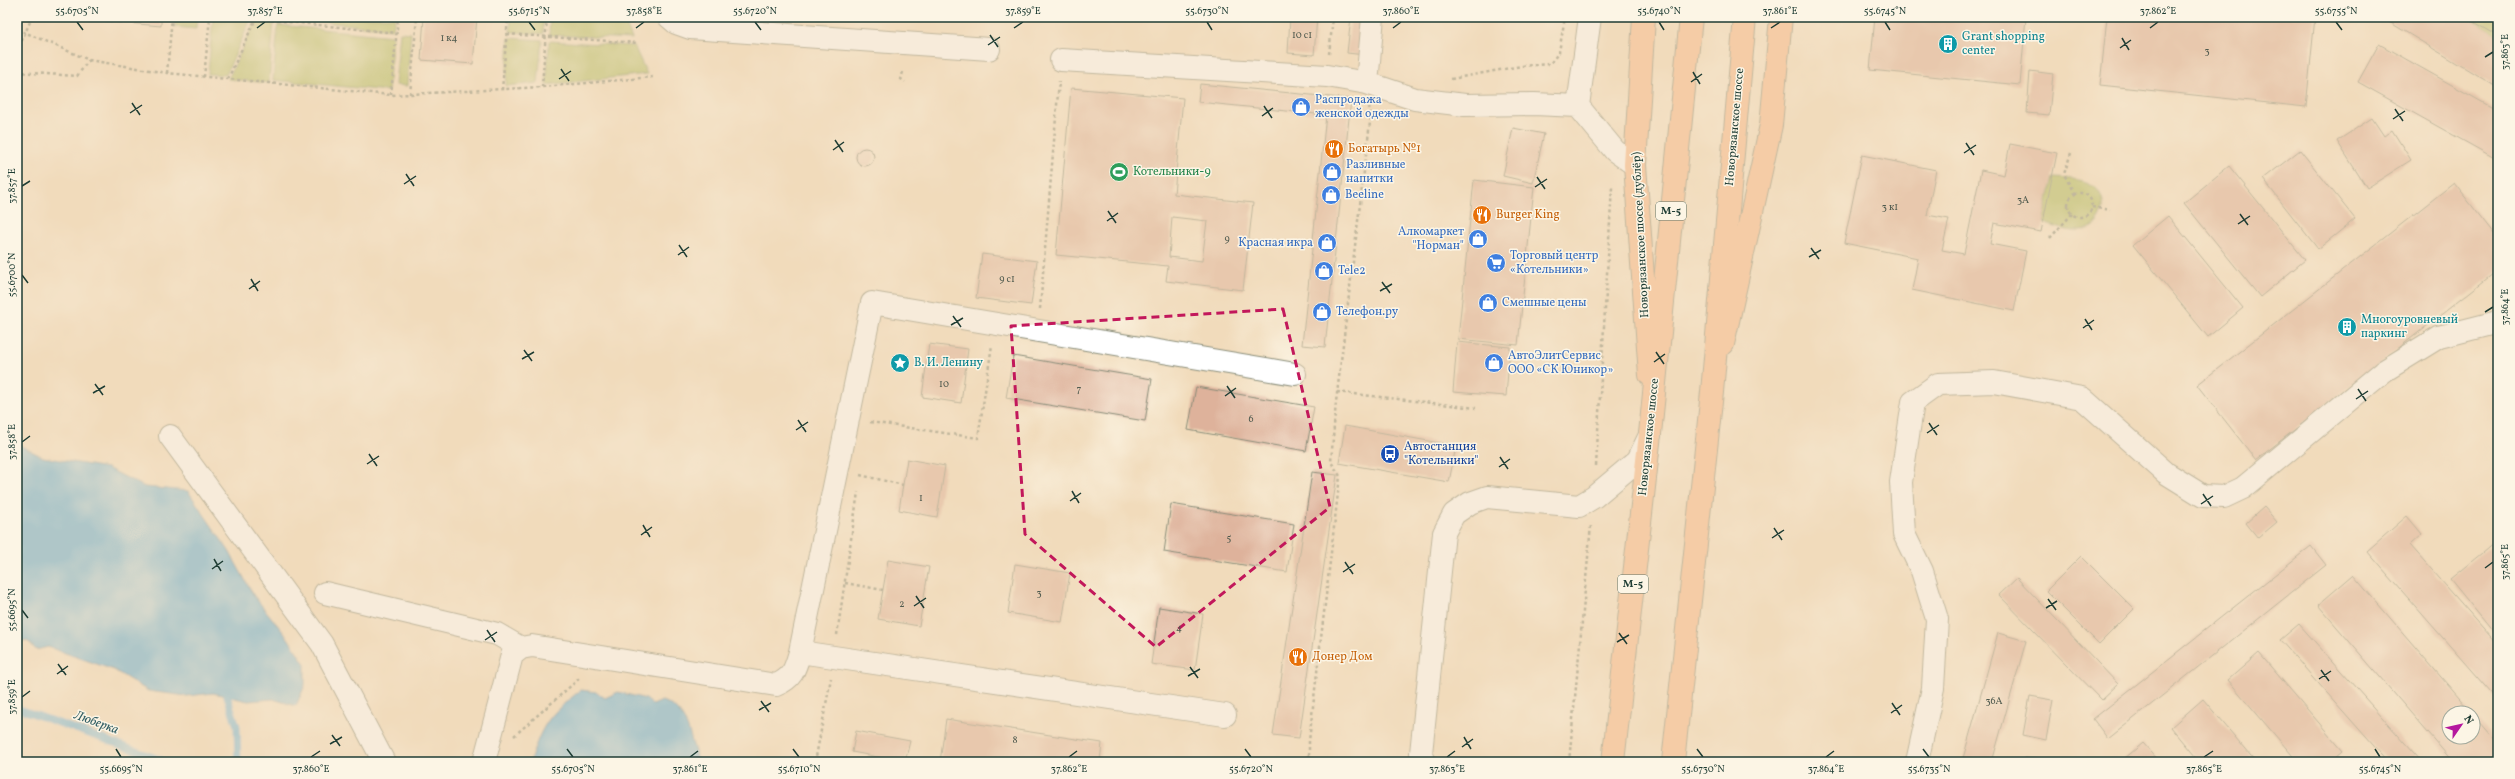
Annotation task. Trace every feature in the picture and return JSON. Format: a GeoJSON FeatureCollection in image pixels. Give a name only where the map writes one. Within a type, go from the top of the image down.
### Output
{"type":"FeatureCollection","features":[{"type":"Feature","properties":{"kind":"main road","name":"Новорязанское шоссе (дублёр)"},"geometry":{"type":"LineString","coordinates":[[1644,17],[1635,165],[1652,406]]}},
{"type":"Feature","properties":{"kind":"main road","name":"Новорязанское шоссе"},"geometry":{"type":"LineString","coordinates":[[1613,762],[1650,434],[1691,17]]}},
{"type":"Feature","properties":{"kind":"main road","name":"Новорязанское шоссе"},"geometry":{"type":"LineString","coordinates":[[1673,762],[1712,392],[1745,17]]}},
{"type":"Feature","properties":{"kind":"main road"},"geometry":{"type":"LineString","coordinates":[[1712,392],[1757,198],[1771,125],[1781,17]]}},
{"type":"Feature","properties":{"kind":"lane"},"geometry":{"type":"LineString","coordinates":[[669,17],[676,23],[690,28],[990,49]]}},
{"type":"Feature","properties":{"kind":"lane"},"geometry":{"type":"LineString","coordinates":[[1367,92],[1373,17]]}},
{"type":"Feature","properties":{"kind":"lane"},"geometry":{"type":"LineString","coordinates":[[1590,17],[1578,106],[1615,151],[1635,165]]}},
{"type":"Feature","properties":{"kind":"lane"},"geometry":{"type":"LineString","coordinates":[[1061,60],[1328,76],[1367,92],[1465,105],[1534,104],[1578,106]]}},
{"type":"Feature","properties":{"kind":"lane"},"geometry":{"type":"LineString","coordinates":[[484,762],[512,655],[521,648],[532,646],[776,685],[787,680],[794,671],[800,652],[872,303],[1295,374]]}},
{"type":"Feature","properties":{"kind":"lane"},"geometry":{"type":"LineString","coordinates":[[1917,762],[1933,688],[1937,619],[1922,571],[1904,534],[1900,482],[1913,402],[1938,384],[1994,382],[2082,398],[2166,473],[2203,496],[2224,497],[2243,488],[2384,371],[2439,337],[2498,322]]}},
{"type":"Feature","properties":{"kind":"lane"},"geometry":{"type":"LineString","coordinates":[[1425,762],[1420,753],[1444,533],[1454,514],[1470,503],[1487,497],[1579,506],[1594,497],[1638,460],[1650,434]]}},
{"type":"Feature","properties":{"kind":"lane"},"geometry":{"type":"LineString","coordinates":[[170,436],[322,644],[384,762]]}},
{"type":"Feature","properties":{"kind":"lane"},"geometry":{"type":"LineString","coordinates":[[325,593],[496,634],[521,648]]}},
{"type":"Feature","properties":{"kind":"lane"},"geometry":{"type":"LineString","coordinates":[[800,652],[1225,715]]}},
{"type":"Feature","properties":{"kind":"path"},"geometry":{"type":"LineString","coordinates":[[17,52],[32,17]]}},
{"type":"Feature","properties":{"kind":"path"},"geometry":{"type":"LineString","coordinates":[[167,73],[172,17]]}},
{"type":"Feature","properties":{"kind":"path"},"geometry":{"type":"LineString","coordinates":[[204,77],[210,17]]}},
{"type":"Feature","properties":{"kind":"path"},"geometry":{"type":"LineString","coordinates":[[241,17],[397,33]]}},
{"type":"Feature","properties":{"kind":"path"},"geometry":{"type":"LineString","coordinates":[[391,95],[398,17]]}},
{"type":"Feature","properties":{"kind":"path"},"geometry":{"type":"LineString","coordinates":[[410,94],[417,17]]}},
{"type":"Feature","properties":{"kind":"path"},"geometry":{"type":"LineString","coordinates":[[502,90],[508,17]]}},
{"type":"Feature","properties":{"kind":"path"},"geometry":{"type":"LineString","coordinates":[[542,87],[547,17]]}},
{"type":"Feature","properties":{"kind":"path"},"geometry":{"type":"LineString","coordinates":[[1328,76],[1332,17]]}},
{"type":"Feature","properties":{"kind":"path"},"geometry":{"type":"LineString","coordinates":[[1448,80],[1522,66],[1550,64],[1559,52],[1566,17]]}},
{"type":"Feature","properties":{"kind":"path"},"geometry":{"type":"LineString","coordinates":[[228,79],[256,18]]}},
{"type":"Feature","properties":{"kind":"path"},"geometry":{"type":"LineString","coordinates":[[17,29],[89,60],[167,73],[391,95],[502,90],[653,77]]}},
{"type":"Feature","properties":{"kind":"path"},"geometry":{"type":"LineString","coordinates":[[507,34],[638,43]]}},
{"type":"Feature","properties":{"kind":"path"},"geometry":{"type":"LineString","coordinates":[[17,72],[77,76],[89,60]]}},
{"type":"Feature","properties":{"kind":"path"},"geometry":{"type":"LineString","coordinates":[[1038,331],[1061,60]]}},
{"type":"Feature","properties":{"kind":"path"},"geometry":{"type":"LineString","coordinates":[[903,72],[901,79],[905,82]]}},
{"type":"Feature","properties":{"kind":"path"},"geometry":{"type":"LineString","coordinates":[[1309,762],[1309,741],[1340,476],[1331,462],[1371,114],[1367,92]]}},
{"type":"Feature","properties":{"kind":"path"},"geometry":{"type":"LineString","coordinates":[[1569,762],[1594,497],[1615,151]]}},
{"type":"Feature","properties":{"kind":"path"},"geometry":{"type":"LineString","coordinates":[[2071,153],[2064,174],[2075,195]]}},
{"type":"Feature","properties":{"kind":"path"},"geometry":{"type":"LineString","coordinates":[[2072,214],[2069,204],[2075,195],[2082,194],[2088,197],[2092,207]]}},
{"type":"Feature","properties":{"kind":"path"},"geometry":{"type":"LineString","coordinates":[[2092,207],[2110,210]]}},
{"type":"Feature","properties":{"kind":"path"},"geometry":{"type":"LineString","coordinates":[[2072,214],[2084,217],[2092,207]]}},
{"type":"Feature","properties":{"kind":"path"},"geometry":{"type":"LineString","coordinates":[[2050,238],[2072,214]]}},
{"type":"Feature","properties":{"kind":"path"},"geometry":{"type":"LineString","coordinates":[[867,429],[868,421],[978,438],[996,323]]}},
{"type":"Feature","properties":{"kind":"path"},"geometry":{"type":"LineString","coordinates":[[1338,392],[1476,408]]}},
{"type":"Feature","properties":{"kind":"path"},"geometry":{"type":"LineString","coordinates":[[859,483],[861,467]]}},
{"type":"Feature","properties":{"kind":"path"},"geometry":{"type":"LineString","coordinates":[[860,475],[903,485]]}},
{"type":"Feature","properties":{"kind":"path"},"geometry":{"type":"LineString","coordinates":[[815,762],[834,657],[858,490]]}},
{"type":"Feature","properties":{"kind":"path"},"geometry":{"type":"LineString","coordinates":[[844,583],[883,590]]}},
{"type":"Feature","properties":{"kind":"path"},"geometry":{"type":"LineString","coordinates":[[509,741],[602,658]]}},
{"type":"Feature","properties":{"kind":"path"},"geometry":{"type":"LineString","coordinates":[[1710,758],[1730,762]]}},
{"type":"Feature","properties":{"kind":"highlighted area"},"geometry":{"type":"Polygon","coordinates":[[[1283,309],[1330,507],[1156,647],[1025,534],[1011,326],[1283,309]]]}},
{"type":"Feature","properties":{"kind":"green space"},"geometry":{"type":"Polygon","coordinates":[[[176,17],[197,17],[196,29],[175,27],[176,17]]]}},
{"type":"Feature","properties":{"kind":"green space"},"geometry":{"type":"Polygon","coordinates":[[[271,17],[395,17],[393,29],[271,17]]]}},
{"type":"Feature","properties":{"kind":"green space"},"geometry":{"type":"Polygon","coordinates":[[[511,17],[544,17],[543,34],[510,32],[511,17]]]}},
{"type":"Feature","properties":{"kind":"green space"},"geometry":{"type":"Polygon","coordinates":[[[550,17],[623,17],[632,39],[549,35],[550,17]]]}},
{"type":"Feature","properties":{"kind":"green space"},"geometry":{"type":"Polygon","coordinates":[[[2466,17],[2498,17],[2498,36],[2466,17]]]}},
{"type":"Feature","properties":{"kind":"green space"},"geometry":{"type":"Polygon","coordinates":[[[213,18],[250,21],[226,75],[208,74],[213,18]]]}},
{"type":"Feature","properties":{"kind":"green space"},"geometry":{"type":"Polygon","coordinates":[[[256,19],[274,20],[269,83],[228,79],[256,19]]]}},
{"type":"Feature","properties":{"kind":"green space"},"geometry":{"type":"Polygon","coordinates":[[[278,25],[393,36],[388,91],[273,80],[278,25]]]}},
{"type":"Feature","properties":{"kind":"green space"},"geometry":{"type":"Polygon","coordinates":[[[400,32],[411,33],[407,86],[395,85],[400,32]]]}},
{"type":"Feature","properties":{"kind":"green space"},"geometry":{"type":"Polygon","coordinates":[[[509,38],[542,40],[538,83],[506,86],[509,38]]]}},
{"type":"Feature","properties":{"kind":"green space"},"geometry":{"type":"Polygon","coordinates":[[[549,41],[634,46],[647,74],[546,85],[549,41]]]}},
{"type":"Feature","properties":{"kind":"green space"},"geometry":{"type":"Polygon","coordinates":[[[2053,178],[2083,181],[2092,185],[2098,191],[2102,198],[2103,205],[2099,219],[2094,225],[2088,229],[2075,231],[2066,230],[2043,223],[2053,178]]]}},
{"type":"Feature","properties":{"kind":"water"},"geometry":{"type":"Polygon","coordinates":[[[17,444],[43,457],[107,468],[145,487],[188,491],[229,551],[254,596],[288,638],[305,664],[305,685],[296,706],[273,699],[248,701],[213,693],[187,696],[148,691],[114,670],[48,647],[36,650],[29,642],[17,639],[17,444]]]}},
{"type":"Feature","properties":{"kind":"water"},"geometry":{"type":"Polygon","coordinates":[[[581,690],[596,692],[605,698],[618,692],[646,699],[653,705],[662,701],[671,705],[678,711],[687,726],[699,762],[530,762],[543,728],[548,720],[581,690]]]}},
{"type":"Feature","properties":{"kind":"building"},"geometry":{"type":"Polygon","coordinates":[[[106,17],[161,17],[161,26],[105,21],[106,17]]]}},
{"type":"Feature","properties":{"kind":"building"},"geometry":{"type":"Polygon","coordinates":[[[424,17],[477,17],[473,64],[421,60],[424,17]]]}},
{"type":"Feature","properties":{"kind":"building"},"geometry":{"type":"Polygon","coordinates":[[[1290,17],[1317,17],[1314,55],[1288,53],[1290,17]]]}},
{"type":"Feature","properties":{"kind":"building"},"geometry":{"type":"Polygon","coordinates":[[[1351,17],[1370,17],[1365,55],[1347,53],[1351,17]]]}},
{"type":"Feature","properties":{"kind":"building","name":"Grant shopping center"},"geometry":{"type":"Polygon","coordinates":[[[1875,17],[2026,17],[2020,85],[1870,70],[1875,17]]]}},
{"type":"Feature","properties":{"kind":"building"},"geometry":{"type":"Polygon","coordinates":[[[2107,17],[2315,17],[2306,107],[2100,85],[2107,17]]]}},
{"type":"Feature","properties":{"kind":"building"},"geometry":{"type":"Polygon","coordinates":[[[2381,17],[2466,17],[2498,36],[2498,88],[2381,17]]]}},
{"type":"Feature","properties":{"kind":"building"},"geometry":{"type":"Polygon","coordinates":[[[2379,44],[2498,111],[2498,160],[2358,82],[2379,44]]]}},
{"type":"Feature","properties":{"kind":"building"},"geometry":{"type":"Polygon","coordinates":[[[2030,71],[2053,74],[2049,115],[2027,113],[2030,71]]]}},
{"type":"Feature","properties":{"kind":"building"},"geometry":{"type":"Polygon","coordinates":[[[1200,84],[1351,99],[1325,347],[1302,345],[1326,115],[1198,102],[1200,84]]]}},
{"type":"Feature","properties":{"kind":"building"},"geometry":{"type":"Polygon","coordinates":[[[1071,88],[1183,98],[1174,194],[1253,203],[1243,290],[1166,281],[1168,266],[1056,255],[1071,88]],[[1172,217],[1169,257],[1202,261],[1207,221],[1172,217]]]}},
{"type":"Feature","properties":{"kind":"building"},"geometry":{"type":"Polygon","coordinates":[[[2372,118],[2384,136],[2392,130],[2411,160],[2367,188],[2337,141],[2372,118]]]}},
{"type":"Feature","properties":{"kind":"building"},"geometry":{"type":"Polygon","coordinates":[[[1513,128],[1544,134],[1533,183],[1503,176],[1513,128]]]}},
{"type":"Feature","properties":{"kind":"building"},"geometry":{"type":"Polygon","coordinates":[[[2010,144],[2057,153],[2041,232],[1994,223],[1990,244],[2026,251],[2014,311],[1912,290],[1918,258],[1844,243],[1862,155],[1936,170],[1927,215],[1949,219],[1942,250],[1964,254],[1981,170],[2004,175],[2010,144]]]}},
{"type":"Feature","properties":{"kind":"building"},"geometry":{"type":"Polygon","coordinates":[[[865,148],[871,151],[874,157],[871,163],[865,166],[859,163],[856,157],[859,151],[865,148]]]}},
{"type":"Feature","properties":{"kind":"building"},"geometry":{"type":"Polygon","coordinates":[[[2300,150],[2355,219],[2318,249],[2263,179],[2300,150]]]}},
{"type":"Feature","properties":{"kind":"building"},"geometry":{"type":"Polygon","coordinates":[[[2229,166],[2305,260],[2260,297],[2184,203],[2229,166]]]}},
{"type":"Feature","properties":{"kind":"building","name":"Торговый центр «Котельники»"},"geometry":{"type":"Polygon","coordinates":[[[1474,180],[1534,187],[1518,345],[1458,339],[1474,180]]]}},
{"type":"Feature","properties":{"kind":"building","name":"Многоуровневый паркинг"},"geometry":{"type":"Polygon","coordinates":[[[2454,183],[2498,239],[2498,270],[2256,460],[2197,385],[2454,183]]]}},
{"type":"Feature","properties":{"kind":"building"},"geometry":{"type":"Polygon","coordinates":[[[2168,216],[2243,308],[2208,337],[2133,245],[2168,216]]]}},
{"type":"Feature","properties":{"kind":"building"},"geometry":{"type":"Polygon","coordinates":[[[982,254],[1037,261],[1031,305],[976,298],[982,254]]]}},
{"type":"Feature","properties":{"kind":"building"},"geometry":{"type":"Polygon","coordinates":[[[1457,342],[1510,347],[1506,396],[1453,392],[1457,342]]]}},
{"type":"Feature","properties":{"kind":"building"},"geometry":{"type":"Polygon","coordinates":[[[929,344],[968,349],[961,403],[922,397],[929,344]]]}},
{"type":"Feature","properties":{"kind":"building"},"geometry":{"type":"Polygon","coordinates":[[[1013,356],[1152,379],[1145,421],[1006,398],[1013,356]]]}},
{"type":"Feature","properties":{"kind":"building"},"geometry":{"type":"Polygon","coordinates":[[[1196,387],[1314,407],[1306,451],[1188,430],[1196,387]]]}},
{"type":"Feature","properties":{"kind":"building"},"geometry":{"type":"Polygon","coordinates":[[[1345,426],[1456,446],[1449,482],[1339,463],[1345,426]]]}},
{"type":"Feature","properties":{"kind":"building"},"geometry":{"type":"Polygon","coordinates":[[[907,459],[945,466],[937,517],[899,510],[907,459]]]}},
{"type":"Feature","properties":{"kind":"building"},"geometry":{"type":"Polygon","coordinates":[[[1312,472],[1337,475],[1299,738],[1273,735],[1312,472]]]}},
{"type":"Feature","properties":{"kind":"building"},"geometry":{"type":"Polygon","coordinates":[[[1171,504],[1294,524],[1287,572],[1164,552],[1171,504]]]}},
{"type":"Feature","properties":{"kind":"building"},"geometry":{"type":"Polygon","coordinates":[[[2264,507],[2277,522],[2258,538],[2246,523],[2264,507]]]}},
{"type":"Feature","properties":{"kind":"building"},"geometry":{"type":"Polygon","coordinates":[[[2407,516],[2422,534],[2410,545],[2498,645],[2498,701],[2367,551],[2407,516]]]}},
{"type":"Feature","properties":{"kind":"building"},"geometry":{"type":"Polygon","coordinates":[[[2498,540],[2498,638],[2450,579],[2498,540]]]}},
{"type":"Feature","properties":{"kind":"building"},"geometry":{"type":"Polygon","coordinates":[[[2311,546],[2326,565],[2108,739],[2093,719],[2311,546]]]}},
{"type":"Feature","properties":{"kind":"building"},"geometry":{"type":"Polygon","coordinates":[[[2081,556],[2134,609],[2099,644],[2046,591],[2081,556]]]}},
{"type":"Feature","properties":{"kind":"building"},"geometry":{"type":"Polygon","coordinates":[[[888,560],[929,567],[919,626],[878,619],[888,560]]]}},
{"type":"Feature","properties":{"kind":"building"},"geometry":{"type":"Polygon","coordinates":[[[1015,564],[1070,573],[1062,622],[1008,613],[1015,564]]]}},
{"type":"Feature","properties":{"kind":"building"},"geometry":{"type":"Polygon","coordinates":[[[2353,575],[2465,705],[2441,705],[2441,745],[2481,745],[2481,724],[2498,744],[2498,762],[2453,762],[2318,605],[2353,575]]]}},
{"type":"Feature","properties":{"kind":"building"},"geometry":{"type":"Polygon","coordinates":[[[2017,578],[2118,684],[2101,700],[1999,595],[2017,578]]]}},
{"type":"Feature","properties":{"kind":"building"},"geometry":{"type":"Polygon","coordinates":[[[1159,607],[1203,614],[1195,670],[1151,664],[1159,607]]]}},
{"type":"Feature","properties":{"kind":"building"},"geometry":{"type":"Polygon","coordinates":[[[2299,624],[2422,762],[2388,762],[2280,640],[2299,624]]]}},
{"type":"Feature","properties":{"kind":"building"},"geometry":{"type":"Polygon","coordinates":[[[1998,633],[2026,641],[1992,762],[1962,762],[1998,633]]]}},
{"type":"Feature","properties":{"kind":"building"},"geometry":{"type":"Polygon","coordinates":[[[2259,653],[2343,751],[2330,762],[2298,762],[2228,680],[2259,653]]]}},
{"type":"Feature","properties":{"kind":"building"},"geometry":{"type":"Polygon","coordinates":[[[2030,696],[2053,700],[2046,740],[2023,735],[2030,696]]]}},
{"type":"Feature","properties":{"kind":"building"},"geometry":{"type":"Polygon","coordinates":[[[2203,699],[2256,762],[2200,762],[2171,727],[2203,699]]]}},
{"type":"Feature","properties":{"kind":"building"},"geometry":{"type":"Polygon","coordinates":[[[946,719],[1102,743],[1100,762],[940,762],[946,719]]]}},
{"type":"Feature","properties":{"kind":"building"},"geometry":{"type":"Polygon","coordinates":[[[856,731],[910,741],[905,762],[852,752],[856,731]]]}},
{"type":"Feature","properties":{"kind":"building"},"geometry":{"type":"Polygon","coordinates":[[[2143,743],[2160,762],[2127,762],[2124,759],[2143,743]]]}},
{"type":"Feature","properties":{"kind":"building"},"geometry":{"type":"Polygon","coordinates":[[[2025,758],[2055,761],[2055,762],[2025,762],[2025,758]]]}},
{"type":"Feature","properties":{"kind":"waterway"},"geometry":{"type":"LineString","coordinates":[[227,696],[237,726],[238,762]]}},
{"type":"Feature","properties":{"kind":"waterway","name":"Люберка"},"geometry":{"type":"LineString","coordinates":[[17,708],[167,762]]}},
{"type":"Feature","properties":{"kind":"place","name":"Grant shopping center"},"geometry":{"type":"Point","coordinates":[1948,44]}},
{"type":"Feature","properties":{"kind":"place","name":"Распродажа женской одежды"},"geometry":{"type":"Point","coordinates":[1301,107]}},
{"type":"Feature","properties":{"kind":"place","name":"Богатырь №1"},"geometry":{"type":"Point","coordinates":[1334,149]}},
{"type":"Feature","properties":{"kind":"place","name":"Котельники-9"},"geometry":{"type":"Point","coordinates":[1119,172]}},
{"type":"Feature","properties":{"kind":"place","name":"Разливные напитки"},"geometry":{"type":"Point","coordinates":[1332,172]}},
{"type":"Feature","properties":{"kind":"place","name":"Beeline"},"geometry":{"type":"Point","coordinates":[1331,195]}},
{"type":"Feature","properties":{"kind":"place","name":"Burger King"},"geometry":{"type":"Point","coordinates":[1482,215]}},
{"type":"Feature","properties":{"kind":"place","name":"Алкомаркет \"Норман\""},"geometry":{"type":"Point","coordinates":[1478,239]}},
{"type":"Feature","properties":{"kind":"place","name":"Красная икра"},"geometry":{"type":"Point","coordinates":[1327,243]}},
{"type":"Feature","properties":{"kind":"place","name":"Торговый центр «Котельники»"},"geometry":{"type":"Point","coordinates":[1496,263]}},
{"type":"Feature","properties":{"kind":"place","name":"Tele2"},"geometry":{"type":"Point","coordinates":[1324,271]}},
{"type":"Feature","properties":{"kind":"place","name":"Смешные цены"},"geometry":{"type":"Point","coordinates":[1488,303]}},
{"type":"Feature","properties":{"kind":"place","name":"Телефон.ру"},"geometry":{"type":"Point","coordinates":[1322,312]}},
{"type":"Feature","properties":{"kind":"place","name":"Многоуровневый паркинг"},"geometry":{"type":"Point","coordinates":[2347,327]}},
{"type":"Feature","properties":{"kind":"place","name":"В. И. Ленину"},"geometry":{"type":"Point","coordinates":[900,363]}},
{"type":"Feature","properties":{"kind":"place","name":"АвтоЭлитСервис ООО «СК Юникор»"},"geometry":{"type":"Point","coordinates":[1494,363]}},
{"type":"Feature","properties":{"kind":"place","name":"Автостанция \"Котельники\""},"geometry":{"type":"Point","coordinates":[1390,454]}},
{"type":"Feature","properties":{"kind":"place","name":"Донер Дом"},"geometry":{"type":"Point","coordinates":[1298,657]}}]}
